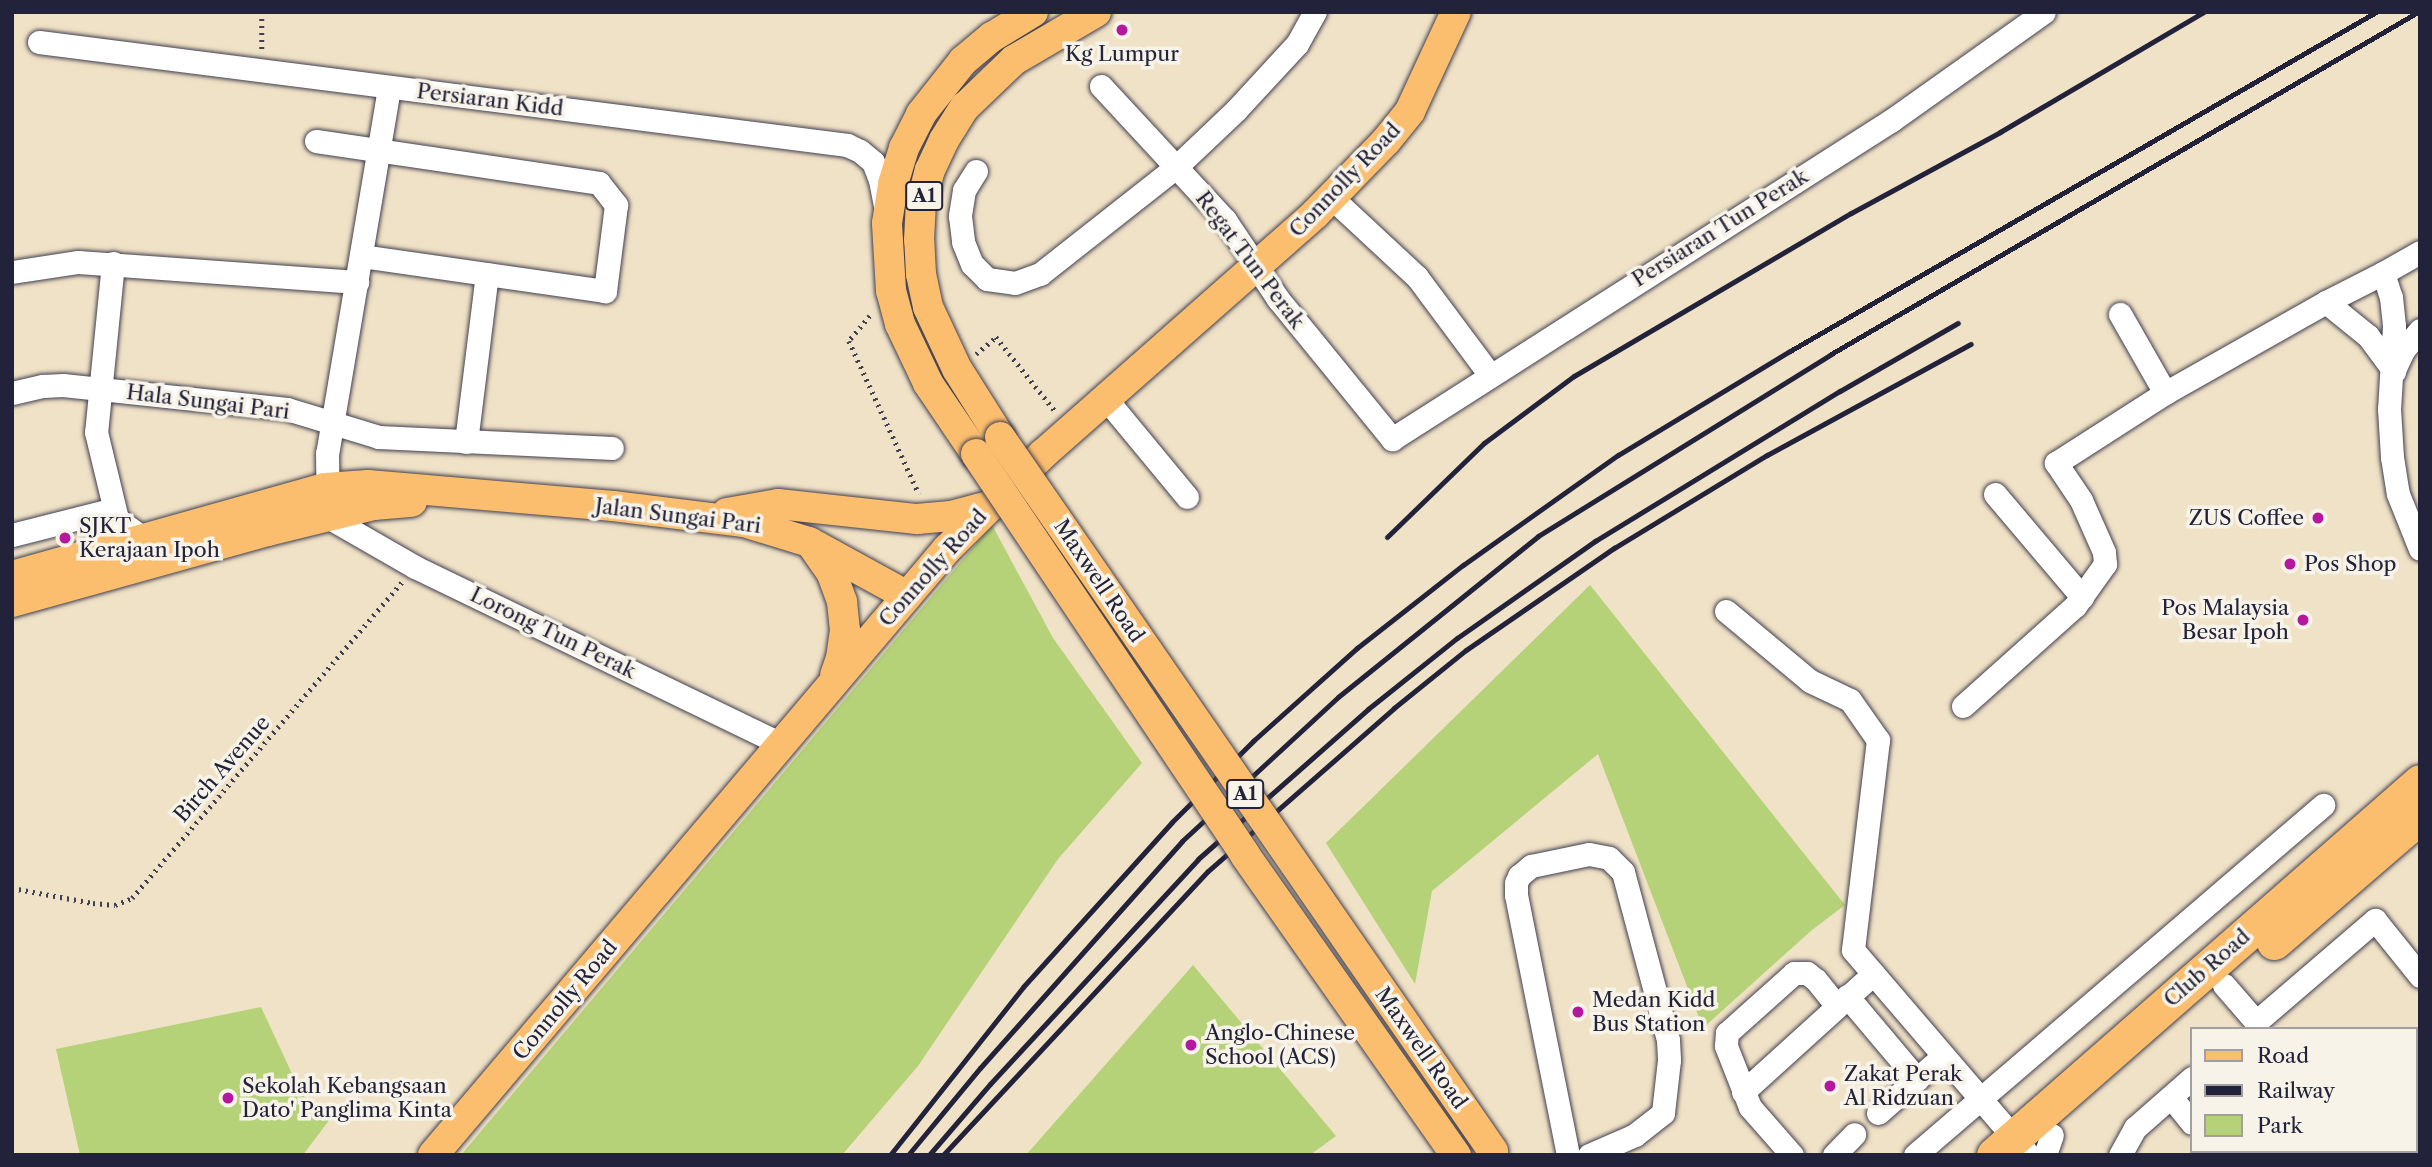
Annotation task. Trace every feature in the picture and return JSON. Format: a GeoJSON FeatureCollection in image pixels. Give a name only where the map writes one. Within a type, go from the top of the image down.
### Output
{"type":"FeatureCollection","features":[{"type":"Feature","properties":{"kind":"highway","name":"Club Road"},"geometry":{"type":"LineString","coordinates":[[2027,1149],[2420,782]]}},
{"type":"Feature","properties":{"kind":"highway","name":"Club Road"},"geometry":{"type":"LineString","coordinates":[[2027,1149],[2224,985],[2420,816]]}},
{"type":"Feature","properties":{"kind":"main road","name":"Maxwell Road"},"geometry":{"type":"LineString","coordinates":[[1033,12],[992,37],[963,61],[921,114],[904,148],[893,184],[887,223],[888,269],[900,324],[928,383],[1245,855],[1456,1155]]}},
{"type":"Feature","properties":{"kind":"main road","name":"Maxwell Road"},"geometry":{"type":"LineString","coordinates":[[1096,12],[1014,60],[965,107],[939,150],[922,205],[920,262],[928,307],[957,369],[1000,437],[1494,1153]]}},
{"type":"Feature","properties":{"kind":"main road","name":"Connolly Road"},"geometry":{"type":"LineString","coordinates":[[433,1155],[906,596],[988,506],[1258,267],[1332,198],[1387,141],[1410,111],[1456,12]]}},
{"type":"Feature","properties":{"kind":"main road","name":"Jalan Sungai Pari"},"geometry":{"type":"LineString","coordinates":[[327,502],[374,505],[476,496],[613,506],[744,522],[809,542],[906,596]]}},
{"type":"Feature","properties":{"kind":"main road"},"geometry":{"type":"LineString","coordinates":[[12,576],[144,538],[327,502]]}},
{"type":"Feature","properties":{"kind":"main road"},"geometry":{"type":"LineString","coordinates":[[12,602],[327,502]]}},
{"type":"Feature","properties":{"kind":"main road"},"geometry":{"type":"LineString","coordinates":[[699,518],[778,504],[883,518],[930,518],[988,506]]}},
{"type":"Feature","properties":{"kind":"main road"},"geometry":{"type":"LineString","coordinates":[[809,542],[832,575],[842,601],[845,630],[843,649],[831,685]]}},
{"type":"Feature","properties":{"kind":"street"},"geometry":{"type":"LineString","coordinates":[[976,171],[964,190],[960,216],[963,242],[972,264],[987,279],[1015,283],[1040,274],[1176,167],[1276,71],[1297,44],[1315,12]]}},
{"type":"Feature","properties":{"kind":"street","name":"Persiaran Tun Perak"},"geometry":{"type":"LineString","coordinates":[[1392,439],[1892,120],[2044,12]]}},
{"type":"Feature","properties":{"kind":"street","name":"Persiaran Kidd"},"geometry":{"type":"LineString","coordinates":[[39,42],[847,145],[867,156],[877,170],[887,223]]}},
{"type":"Feature","properties":{"kind":"street","name":"Regat Tun Perak"},"geometry":{"type":"LineString","coordinates":[[1101,86],[1225,220],[1278,299],[1392,439]]}},
{"type":"Feature","properties":{"kind":"street"},"geometry":{"type":"LineString","coordinates":[[327,502],[331,423],[389,88]]}},
{"type":"Feature","properties":{"kind":"street"},"geometry":{"type":"LineString","coordinates":[[316,141],[599,183],[616,205],[605,291],[361,256]]}},
{"type":"Feature","properties":{"kind":"street"},"geometry":{"type":"LineString","coordinates":[[1332,198],[1417,277],[1490,374]]}},
{"type":"Feature","properties":{"kind":"street"},"geometry":{"type":"LineString","coordinates":[[1963,706],[2082,597],[2105,564],[2104,551],[2081,500],[2056,463],[2165,393],[2420,252]]}},
{"type":"Feature","properties":{"kind":"street"},"geometry":{"type":"LineString","coordinates":[[12,272],[78,262],[113,263],[357,282]]}},
{"type":"Feature","properties":{"kind":"street"},"geometry":{"type":"LineString","coordinates":[[113,263],[96,432],[117,519],[144,538]]}},
{"type":"Feature","properties":{"kind":"street"},"geometry":{"type":"LineString","coordinates":[[466,442],[487,274]]}},
{"type":"Feature","properties":{"kind":"street"},"geometry":{"type":"LineString","coordinates":[[2383,274],[2392,307],[2394,371],[2389,410],[2392,457],[2398,494],[2420,549]]}},
{"type":"Feature","properties":{"kind":"street"},"geometry":{"type":"LineString","coordinates":[[2326,302],[2368,336],[2394,371]]}},
{"type":"Feature","properties":{"kind":"street"},"geometry":{"type":"LineString","coordinates":[[2120,314],[2165,393]]}},
{"type":"Feature","properties":{"kind":"street"},"geometry":{"type":"LineString","coordinates":[[2394,371],[2404,349],[2420,330]]}},
{"type":"Feature","properties":{"kind":"street","name":"Hala Sungai Pari"},"geometry":{"type":"LineString","coordinates":[[12,393],[53,385],[287,409],[379,437],[612,448]]}},
{"type":"Feature","properties":{"kind":"street"},"geometry":{"type":"LineString","coordinates":[[1106,399],[1187,497]]}},
{"type":"Feature","properties":{"kind":"street"},"geometry":{"type":"LineString","coordinates":[[1995,494],[2082,597]]}},
{"type":"Feature","properties":{"kind":"street","name":"Lorong Tun Perak"},"geometry":{"type":"LineString","coordinates":[[327,502],[415,567],[781,744]]}},
{"type":"Feature","properties":{"kind":"street"},"geometry":{"type":"LineString","coordinates":[[12,535],[114,509]]}},
{"type":"Feature","properties":{"kind":"street"},"geometry":{"type":"LineString","coordinates":[[1726,611],[1810,681],[1850,700],[1878,740],[1853,950],[1978,1098],[2027,1149]]}},
{"type":"Feature","properties":{"kind":"street"},"geometry":{"type":"LineString","coordinates":[[1915,1155],[1978,1098],[2323,804]]}},
{"type":"Feature","properties":{"kind":"street"},"geometry":{"type":"LineString","coordinates":[[1568,1155],[1516,884],[1519,876],[1531,866],[1589,854],[1609,858],[1623,872],[1668,1040],[1669,1060],[1663,1113],[1635,1135],[1589,1155]]}},
{"type":"Feature","properties":{"kind":"street"},"geometry":{"type":"LineString","coordinates":[[2224,985],[2252,1025],[2375,920],[2420,976]]}},
{"type":"Feature","properties":{"kind":"street"},"geometry":{"type":"LineString","coordinates":[[1792,1155],[1750,1107],[1726,1046],[1727,1033],[1739,1020],[1794,973],[1807,973],[1842,1001],[1917,1079]]}},
{"type":"Feature","properties":{"kind":"street"},"geometry":{"type":"LineString","coordinates":[[1743,1092],[1873,974]]}},
{"type":"Feature","properties":{"kind":"street"},"geometry":{"type":"LineString","coordinates":[[1878,1113],[1942,1056]]}},
{"type":"Feature","properties":{"kind":"street"},"geometry":{"type":"LineString","coordinates":[[2120,1155],[2135,1128],[2190,1081]]}},
{"type":"Feature","properties":{"kind":"street"},"geometry":{"type":"LineString","coordinates":[[2171,1097],[2190,1121]]}},
{"type":"Feature","properties":{"kind":"street"},"geometry":{"type":"LineString","coordinates":[[1834,1155],[1854,1134]]}},
{"type":"Feature","properties":{"kind":"path"},"geometry":{"type":"LineString","coordinates":[[262,12],[262,71]]}},
{"type":"Feature","properties":{"kind":"path"},"geometry":{"type":"LineString","coordinates":[[996,337],[1070,431]]}},
{"type":"Feature","properties":{"kind":"path"},"geometry":{"type":"LineString","coordinates":[[849,341],[930,518]]}},
{"type":"Feature","properties":{"kind":"path","name":"Birch Avenue"},"geometry":{"type":"LineString","coordinates":[[12,888],[115,905],[132,898],[415,567]]}},
{"type":"Feature","properties":{"kind":"green space"},"geometry":{"type":"Polygon","coordinates":[[[992,525],[1053,638],[1142,763],[1058,859],[918,1066],[842,1155],[461,1155],[992,525]]]}},
{"type":"Feature","properties":{"kind":"green space"},"geometry":{"type":"Polygon","coordinates":[[[1590,585],[1845,905],[1812,930],[1703,1028],[1598,754],[1432,891],[1415,984],[1326,843],[1590,585]]]}},
{"type":"Feature","properties":{"kind":"green space","name":"Anglo-Chinese School (ACS)"},"geometry":{"type":"Polygon","coordinates":[[[1193,965],[1336,1136],[1310,1155],[1026,1155],[1193,965]]]}},
{"type":"Feature","properties":{"kind":"green space"},"geometry":{"type":"Polygon","coordinates":[[[261,1007],[301,1093],[330,1119],[303,1155],[80,1155],[56,1049],[261,1007]]]}},
{"type":"Feature","properties":{"kind":"railway"},"geometry":{"type":"LineString","coordinates":[[1387,537],[1484,443],[1574,376],[1851,213],[2000,132],[2204,12]]}},
{"type":"Feature","properties":{"kind":"railway"},"geometry":{"type":"LineString","coordinates":[[890,1155],[1023,987],[1172,822],[1253,741],[1357,648],[1463,565],[1618,455],[1790,351],[2376,12]]}},
{"type":"Feature","properties":{"kind":"railway"},"geometry":{"type":"LineString","coordinates":[[908,1155],[980,1068],[1182,841],[1338,697],[1538,536],[1831,354],[2418,12]]}},
{"type":"Feature","properties":{"kind":"railway"},"geometry":{"type":"LineString","coordinates":[[929,1155],[990,1084],[1198,859],[1368,709],[1457,638],[1595,541],[1840,391],[1958,323]]}},
{"type":"Feature","properties":{"kind":"railway"},"geometry":{"type":"LineString","coordinates":[[943,1155],[1208,871],[1394,708],[1466,650],[1614,548],[1767,455],[1971,344]]}},
{"type":"Feature","properties":{"kind":"place","name":"Kg Lumpur"},"geometry":{"type":"Point","coordinates":[1122,30]}},
{"type":"Feature","properties":{"kind":"place","name":"ZUS Coffee"},"geometry":{"type":"Point","coordinates":[2318,518]}},
{"type":"Feature","properties":{"kind":"place","name":"SJKT Kerajaan Ipoh"},"geometry":{"type":"Point","coordinates":[65,538]}},
{"type":"Feature","properties":{"kind":"place","name":"Pos Shop"},"geometry":{"type":"Point","coordinates":[2290,564]}},
{"type":"Feature","properties":{"kind":"place","name":"Pos Malaysia Besar Ipoh"},"geometry":{"type":"Point","coordinates":[2303,620]}},
{"type":"Feature","properties":{"kind":"place","name":"Medan Kidd Bus Station"},"geometry":{"type":"Point","coordinates":[1578,1012]}},
{"type":"Feature","properties":{"kind":"place","name":"Anglo-Chinese School (ACS)"},"geometry":{"type":"Point","coordinates":[1191,1045]}},
{"type":"Feature","properties":{"kind":"place","name":"Zakat Perak Al Ridzuan"},"geometry":{"type":"Point","coordinates":[1830,1086]}},
{"type":"Feature","properties":{"kind":"place","name":"Sekolah Kebangsaan Dato' Panglima Kinta"},"geometry":{"type":"Point","coordinates":[228,1098]}}]}
